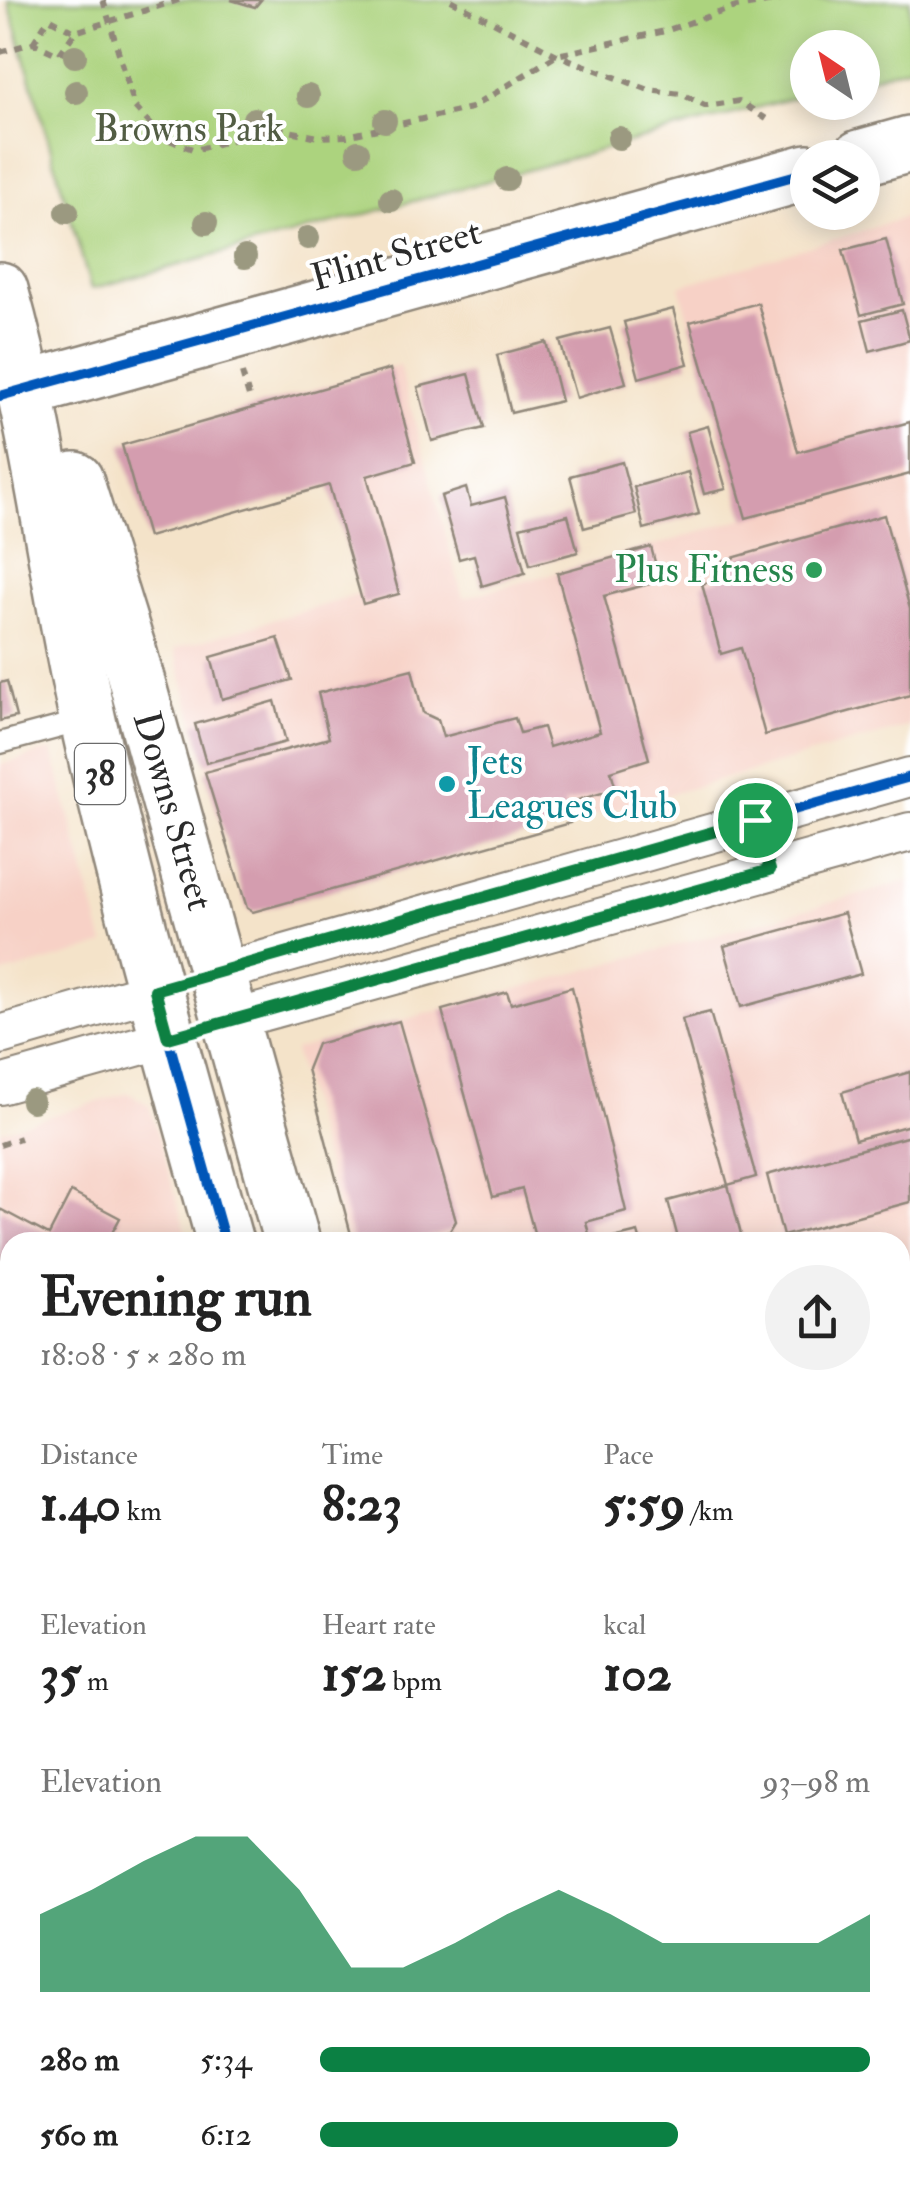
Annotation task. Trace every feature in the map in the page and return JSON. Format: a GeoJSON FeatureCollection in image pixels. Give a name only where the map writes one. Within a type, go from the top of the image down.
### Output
{"type":"FeatureCollection","features":[{"type":"Feature","properties":{"kind":"main road"},"geometry":{"type":"LineString","coordinates":[[880,152],[910,144]]}},
{"type":"Feature","properties":{"kind":"main road","name":"Flint Street"},"geometry":{"type":"LineString","coordinates":[[14,392],[790,177]]}},
{"type":"Feature","properties":{"kind":"main road","name":"Downs Street"},"geometry":{"type":"LineString","coordinates":[[0,290],[14,392],[88,720],[222,1232]]}},
{"type":"Feature","properties":{"kind":"main road","name":"Downs Street"},"geometry":{"type":"LineString","coordinates":[[14,392],[73,474],[128,650],[289,1232]]}},
{"type":"Feature","properties":{"kind":"main road"},"geometry":{"type":"LineString","coordinates":[[162,1014],[225,996]]}},
{"type":"Feature","properties":{"kind":"street"},"geometry":{"type":"LineString","coordinates":[[225,996],[611,859],[910,777]]}},
{"type":"Feature","properties":{"kind":"street"},"geometry":{"type":"LineString","coordinates":[[755,820],[770,870]]}},
{"type":"Feature","properties":{"kind":"street"},"geometry":{"type":"LineString","coordinates":[[225,996],[626,910],[910,832]]}},
{"type":"Feature","properties":{"kind":"street"},"geometry":{"type":"LineString","coordinates":[[611,859],[626,910]]}},
{"type":"Feature","properties":{"kind":"street"},"geometry":{"type":"LineString","coordinates":[[0,1035],[162,1014]]}},
{"type":"Feature","properties":{"kind":"street"},"geometry":{"type":"LineString","coordinates":[[0,1085],[162,1014]]}},
{"type":"Feature","properties":{"kind":"lane"},"geometry":{"type":"LineString","coordinates":[[0,744],[88,720]]}},
{"type":"Feature","properties":{"kind":"path"},"geometry":{"type":"LineString","coordinates":[[103,0],[135,107],[162,137],[195,150],[275,128],[318,137],[346,136],[472,108],[556,55],[665,31],[736,7],[780,0]]}},
{"type":"Feature","properties":{"kind":"path"},"geometry":{"type":"LineString","coordinates":[[34,42],[59,55],[75,32],[180,0]]}},
{"type":"Feature","properties":{"kind":"path"},"geometry":{"type":"LineString","coordinates":[[450,0],[556,55],[649,90],[682,94],[706,106],[739,101],[771,122]]}},
{"type":"Feature","properties":{"kind":"path"},"geometry":{"type":"LineString","coordinates":[[0,52],[34,42],[48,18],[75,32]]}},
{"type":"Feature","properties":{"kind":"path"},"geometry":{"type":"LineString","coordinates":[[240,368],[250,400]]}},
{"type":"Feature","properties":{"kind":"path"},"geometry":{"type":"LineString","coordinates":[[0,1145],[20,1138]]}},
{"type":"Feature","properties":{"kind":"shaded area"},"geometry":{"type":"Polygon","coordinates":[[[910,216],[910,726],[253,912],[247,908],[174,649],[361,594],[329,485],[148,537],[122,445],[399,365],[463,598],[651,547],[745,518],[680,286],[864,230],[880,230],[880,225],[910,216]]]}},
{"type":"Feature","properties":{"kind":"shaded area"},"geometry":{"type":"Polygon","coordinates":[[[52,750],[104,945],[0,975],[0,765],[52,750]]]}},
{"type":"Feature","properties":{"kind":"shaded area"},"geometry":{"type":"Polygon","coordinates":[[[910,881],[910,1232],[344,1232],[294,1050],[910,881]]]}},
{"type":"Feature","properties":{"kind":"shaded area"},"geometry":{"type":"Polygon","coordinates":[[[128,1093],[149,1105],[186,1232],[0,1232],[0,1131],[128,1093]]]}},
{"type":"Feature","properties":{"kind":"green space","name":"Browns Park"},"geometry":{"type":"Polygon","coordinates":[[[8,0],[910,0],[910,66],[880,74],[880,30],[790,30],[790,99],[91,289],[8,0]]]}},
{"type":"Feature","properties":{"kind":"building"},"geometry":{"type":"Polygon","coordinates":[[[231,0],[261,0],[255,7],[231,0]]]}},
{"type":"Feature","properties":{"kind":"building"},"geometry":{"type":"Polygon","coordinates":[[[886,239],[903,304],[861,315],[843,250],[886,239]]]}},
{"type":"Feature","properties":{"kind":"building"},"geometry":{"type":"Polygon","coordinates":[[[758,303],[798,452],[910,422],[910,474],[746,518],[690,322],[758,303]]]}},
{"type":"Feature","properties":{"kind":"building"},"geometry":{"type":"Polygon","coordinates":[[[673,309],[688,364],[639,378],[624,322],[673,309]]]}},
{"type":"Feature","properties":{"kind":"building"},"geometry":{"type":"Polygon","coordinates":[[[902,310],[910,340],[870,351],[862,320],[902,310]]]}},
{"type":"Feature","properties":{"kind":"building"},"geometry":{"type":"Polygon","coordinates":[[[610,328],[626,383],[576,398],[560,341],[610,328]]]}},
{"type":"Feature","properties":{"kind":"building"},"geometry":{"type":"Polygon","coordinates":[[[546,342],[561,401],[511,413],[497,355],[546,342]]]}},
{"type":"Feature","properties":{"kind":"building"},"geometry":{"type":"Polygon","coordinates":[[[390,369],[415,462],[367,476],[399,594],[363,604],[329,485],[148,537],[122,445],[390,369]]]}},
{"type":"Feature","properties":{"kind":"building"},"geometry":{"type":"Polygon","coordinates":[[[469,374],[484,428],[432,441],[418,387],[469,374]]]}},
{"type":"Feature","properties":{"kind":"building"},"geometry":{"type":"Polygon","coordinates":[[[708,426],[726,489],[704,494],[687,432],[708,426]]]}},
{"type":"Feature","properties":{"kind":"building"},"geometry":{"type":"Polygon","coordinates":[[[622,462],[636,514],[584,528],[570,476],[622,462]]]}},
{"type":"Feature","properties":{"kind":"building"},"geometry":{"type":"Polygon","coordinates":[[[688,472],[699,514],[644,529],[634,487],[688,472]]]}},
{"type":"Feature","properties":{"kind":"building"},"geometry":{"type":"Polygon","coordinates":[[[466,488],[471,506],[505,497],[525,573],[482,586],[474,555],[459,559],[441,496],[466,488]]]}},
{"type":"Feature","properties":{"kind":"building"},"geometry":{"type":"Polygon","coordinates":[[[568,515],[578,552],[530,565],[520,527],[568,515]]]}},
{"type":"Feature","properties":{"kind":"building"},"geometry":{"type":"Polygon","coordinates":[[[884,515],[910,609],[910,695],[765,735],[741,648],[721,654],[702,584],[722,578],[718,562],[884,515]]]}},
{"type":"Feature","properties":{"kind":"building","name":"Jets Leagues Club"},"geometry":{"type":"Polygon","coordinates":[[[651,547],[660,581],[604,596],[649,759],[611,771],[616,789],[564,804],[570,823],[253,912],[247,908],[205,772],[329,738],[318,693],[412,669],[423,713],[438,720],[443,737],[515,718],[520,733],[543,727],[549,747],[600,732],[557,573],[651,547]]]}},
{"type":"Feature","properties":{"kind":"building"},"geometry":{"type":"Polygon","coordinates":[[[278,638],[292,680],[222,699],[211,657],[278,638]]]}},
{"type":"Feature","properties":{"kind":"building"},"geometry":{"type":"Polygon","coordinates":[[[7,681],[16,717],[0,721],[0,683],[7,681]]]}},
{"type":"Feature","properties":{"kind":"building"},"geometry":{"type":"Polygon","coordinates":[[[275,701],[286,742],[206,763],[195,724],[275,701]]]}},
{"type":"Feature","properties":{"kind":"building"},"geometry":{"type":"Polygon","coordinates":[[[844,913],[861,974],[741,1007],[724,946],[844,913]]]}},
{"type":"Feature","properties":{"kind":"building"},"geometry":{"type":"Polygon","coordinates":[[[572,987],[626,1211],[586,1222],[588,1232],[534,1232],[522,1189],[493,1197],[442,1010],[507,992],[511,1004],[572,987]]]}},
{"type":"Feature","properties":{"kind":"building"},"geometry":{"type":"Polygon","coordinates":[[[710,1012],[756,1177],[728,1185],[682,1019],[710,1012]]]}},
{"type":"Feature","properties":{"kind":"building"},"geometry":{"type":"Polygon","coordinates":[[[399,1021],[456,1221],[450,1231],[350,1232],[307,1069],[317,1044],[399,1021]]]}},
{"type":"Feature","properties":{"kind":"building"},"geometry":{"type":"Polygon","coordinates":[[[910,1072],[910,1125],[855,1140],[842,1092],[910,1072]]]}},
{"type":"Feature","properties":{"kind":"building"},"geometry":{"type":"Polygon","coordinates":[[[910,1136],[910,1202],[798,1232],[782,1232],[767,1175],[910,1136]]]}},
{"type":"Feature","properties":{"kind":"building"},"geometry":{"type":"Polygon","coordinates":[[[728,1185],[740,1232],[676,1232],[668,1201],[728,1185]]]}},
{"type":"Feature","properties":{"kind":"building"},"geometry":{"type":"Polygon","coordinates":[[[71,1192],[120,1218],[112,1232],[51,1232],[71,1192]]]}},
{"type":"Feature","properties":{"kind":"building"},"geometry":{"type":"Polygon","coordinates":[[[0,1209],[43,1232],[0,1232],[0,1209]]]}},
{"type":"Feature","properties":{"kind":"cycle path"},"geometry":{"type":"LineString","coordinates":[[0,396],[790,177]]}},
{"type":"Feature","properties":{"kind":"cycle path"},"geometry":{"type":"LineString","coordinates":[[218,973],[910,777]]}},
{"type":"Feature","properties":{"kind":"cycle path"},"geometry":{"type":"LineString","coordinates":[[168,1038],[222,1232]]}},
{"type":"Feature","properties":{"kind":"place","name":"Plus Fitness"},"geometry":{"type":"Point","coordinates":[814,570]}},
{"type":"Feature","properties":{"kind":"place","name":"Jets Leagues Club"},"geometry":{"type":"Point","coordinates":[447,784]}},
{"type":"Feature","properties":{"kind":"route"},"geometry":{"type":"LineString","coordinates":[[755,820],[770,870],[168,1038],[155,990],[755,820]]}}]}
